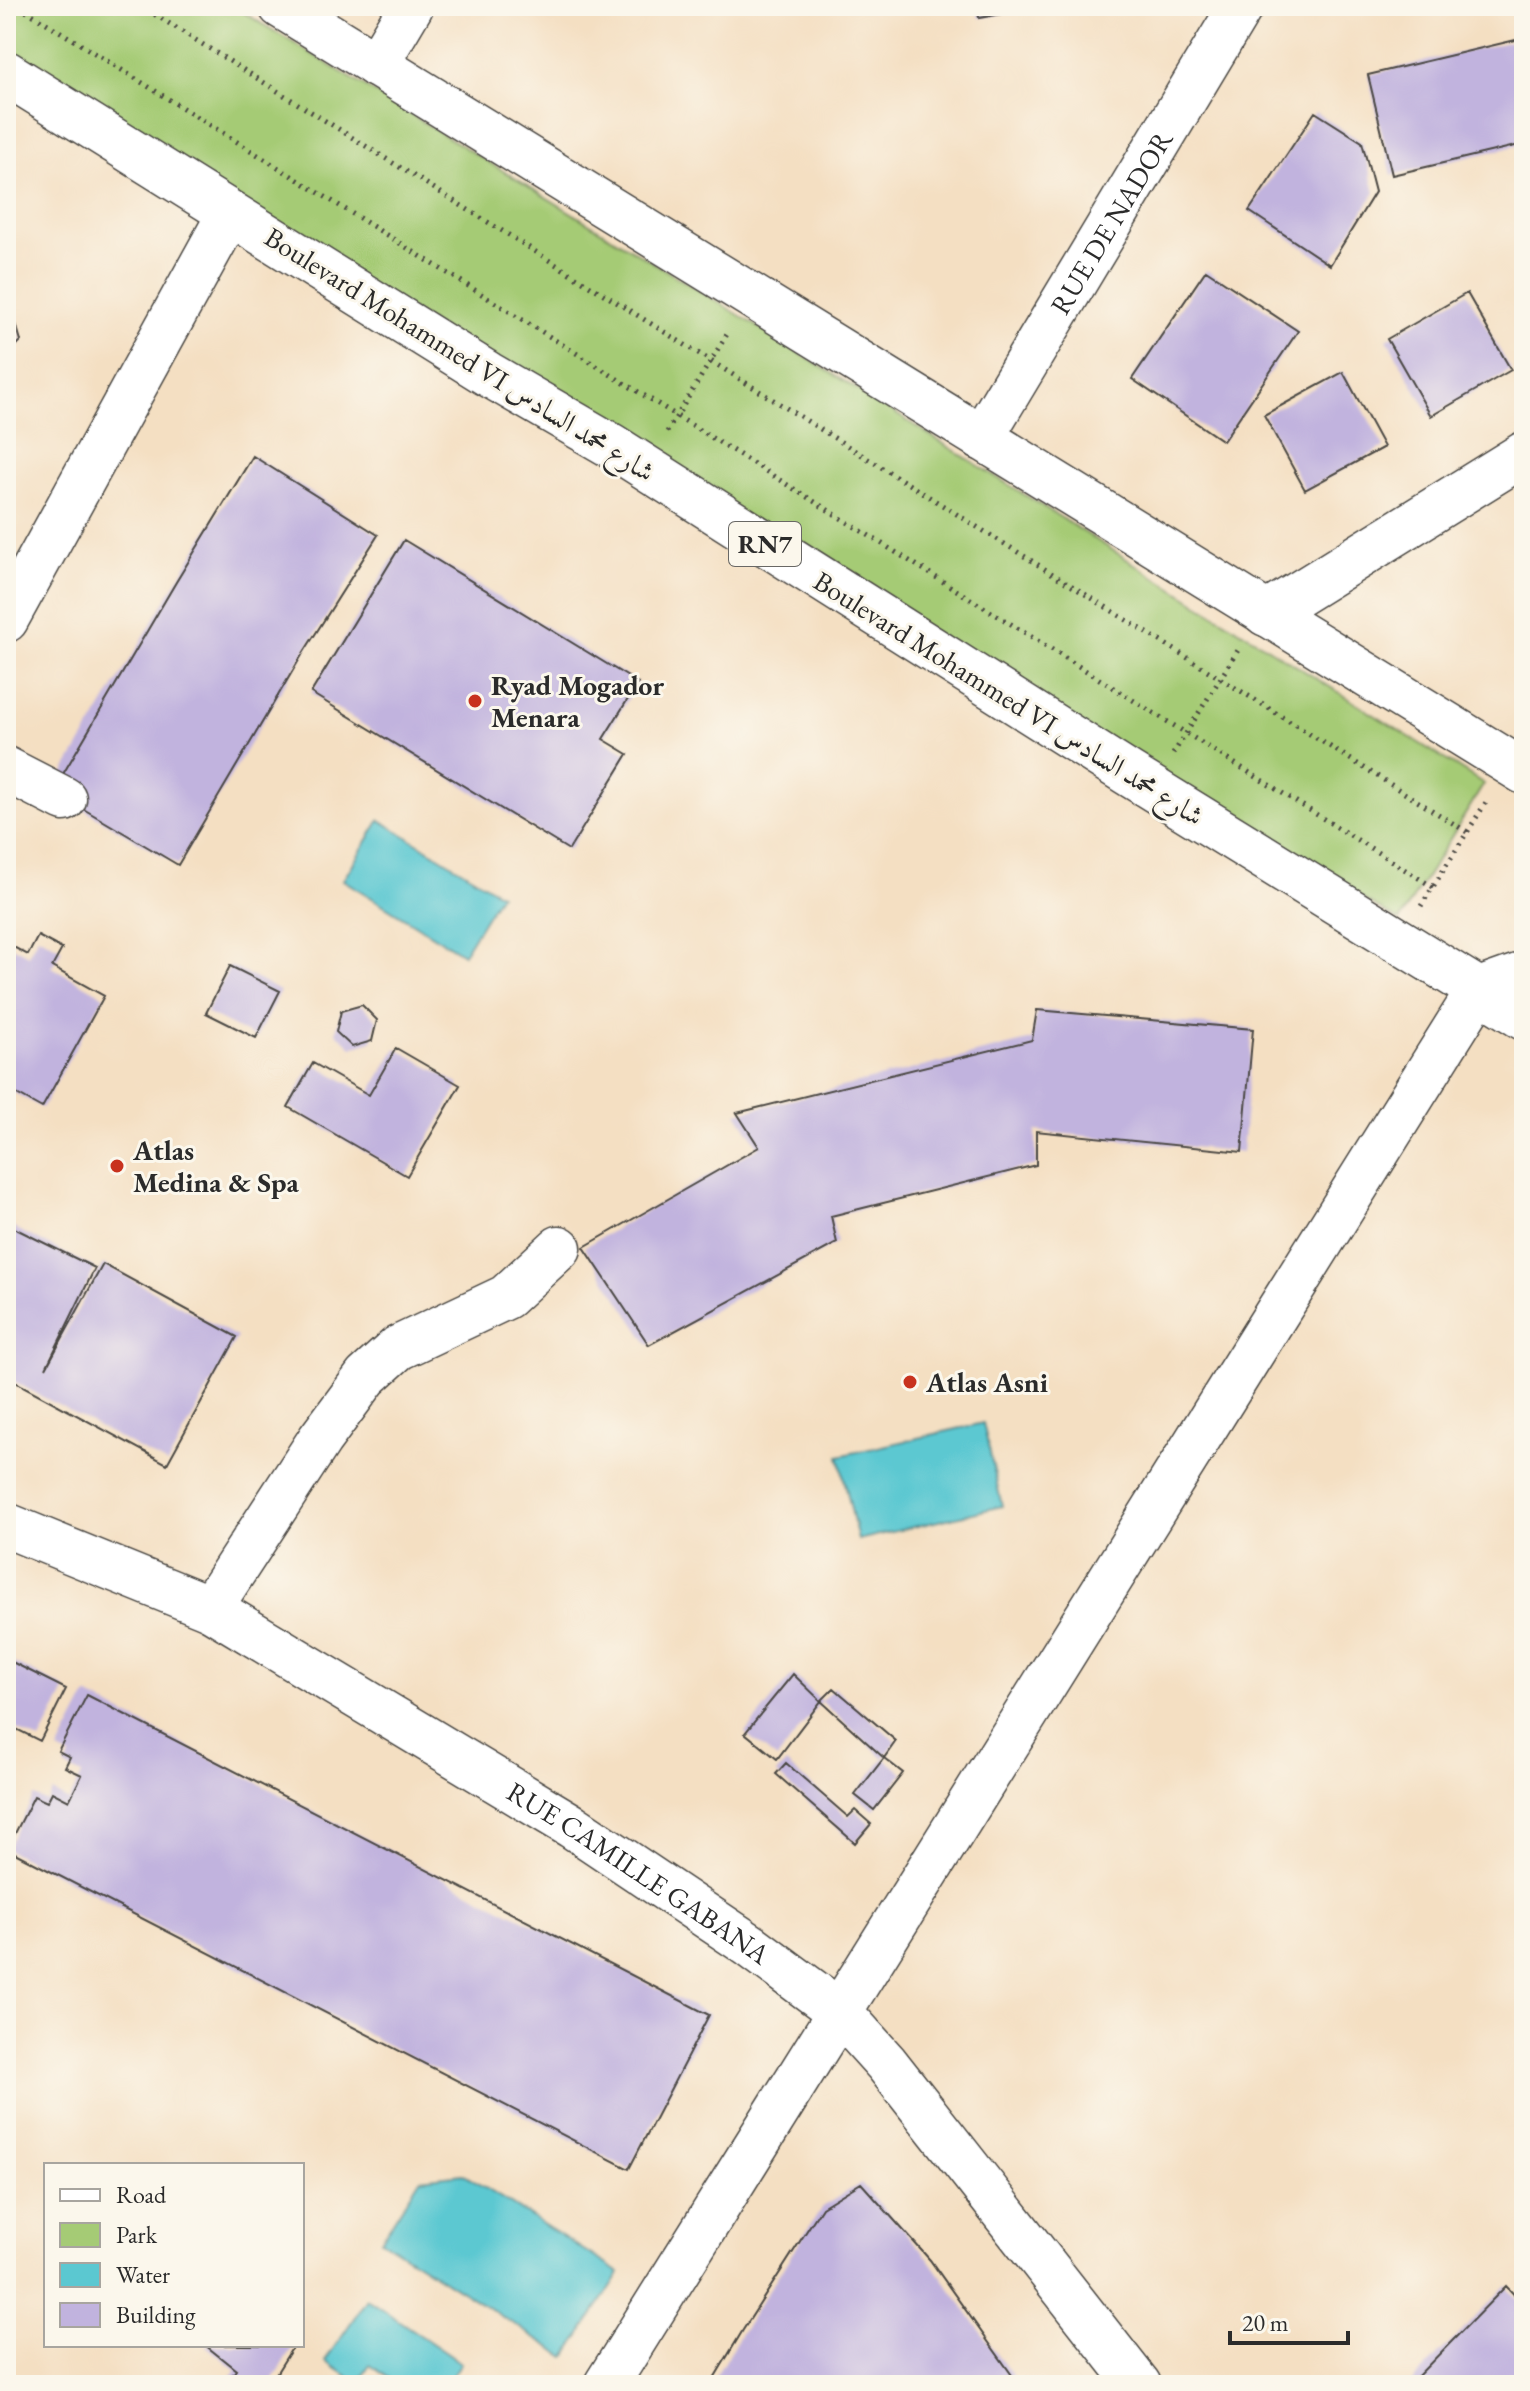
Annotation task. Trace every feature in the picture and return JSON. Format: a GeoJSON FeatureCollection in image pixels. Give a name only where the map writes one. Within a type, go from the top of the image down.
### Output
{"type":"FeatureCollection","features":[{"type":"Feature","properties":{"kind":"street"},"geometry":{"type":"LineString","coordinates":[[376,65],[411,6]]}},
{"type":"Feature","properties":{"kind":"street","name":"RUE DE NADOR"},"geometry":{"type":"LineString","coordinates":[[981,438],[1241,6]]}},
{"type":"Feature","properties":{"kind":"street"},"geometry":{"type":"LineString","coordinates":[[298,10],[376,65],[981,438],[1257,625],[1509,781]]}},
{"type":"Feature","properties":{"kind":"street","name":"Boulevard Mohammed VI شارع محمد السادس"},"geometry":{"type":"LineString","coordinates":[[6,73],[488,374],[612,446],[1129,774],[1524,1018]]}},
{"type":"Feature","properties":{"kind":"street"},"geometry":{"type":"LineString","coordinates":[[6,620],[230,213]]}},
{"type":"Feature","properties":{"kind":"street"},"geometry":{"type":"LineString","coordinates":[[1257,625],[1524,454]]}},
{"type":"Feature","properties":{"kind":"street"},"geometry":{"type":"LineString","coordinates":[[6,769],[64,799]]}},
{"type":"Feature","properties":{"kind":"street"},"geometry":{"type":"LineString","coordinates":[[606,2385],[1479,990],[1524,974]]}},
{"type":"Feature","properties":{"kind":"street"},"geometry":{"type":"LineString","coordinates":[[210,1608],[320,1439],[366,1377],[398,1348],[506,1297],[559,1248]]}},
{"type":"Feature","properties":{"kind":"street","name":"RUE CAMILLE GABANA"},"geometry":{"type":"LineString","coordinates":[[6,1525],[210,1608],[572,1826],[751,1946],[840,2012],[886,2063],[1139,2385]]}},
{"type":"Feature","properties":{"kind":"path"},"geometry":{"type":"LineString","coordinates":[[19,6],[1433,887]]}},
{"type":"Feature","properties":{"kind":"path"},"geometry":{"type":"LineString","coordinates":[[141,6],[1467,832]]}},
{"type":"Feature","properties":{"kind":"path"},"geometry":{"type":"LineString","coordinates":[[661,440],[732,326]]}},
{"type":"Feature","properties":{"kind":"path"},"geometry":{"type":"LineString","coordinates":[[1170,759],[1257,625]]}},
{"type":"Feature","properties":{"kind":"path"},"geometry":{"type":"LineString","coordinates":[[1417,914],[1467,832],[1509,781]]}},
{"type":"Feature","properties":{"kind":"green space"},"geometry":{"type":"Polygon","coordinates":[[[6,6],[233,6],[739,315],[1484,784],[1399,921],[6,60],[6,6]]]}},
{"type":"Feature","properties":{"kind":"water"},"geometry":{"type":"Polygon","coordinates":[[[380,820],[500,894],[463,954],[343,880],[380,820]]]}},
{"type":"Feature","properties":{"kind":"water"},"geometry":{"type":"Polygon","coordinates":[[[983,1423],[1002,1506],[858,1540],[839,1456],[983,1423]]]}},
{"type":"Feature","properties":{"kind":"water"},"geometry":{"type":"Polygon","coordinates":[[[463,2174],[620,2273],[566,2357],[381,2240],[420,2179],[463,2174]]]}},
{"type":"Feature","properties":{"kind":"water"},"geometry":{"type":"Polygon","coordinates":[[[367,2299],[461,2363],[446,2385],[399,2385],[370,2365],[358,2383],[325,2361],[367,2299]]]}},
{"type":"Feature","properties":{"kind":"building"},"geometry":{"type":"Polygon","coordinates":[[[977,6],[1035,6],[1035,8],[979,18],[977,6]]]}},
{"type":"Feature","properties":{"kind":"building"},"geometry":{"type":"Polygon","coordinates":[[[1524,38],[1524,144],[1392,175],[1368,75],[1524,38]]]}},
{"type":"Feature","properties":{"kind":"building"},"geometry":{"type":"Polygon","coordinates":[[[1315,112],[1362,142],[1375,192],[1330,265],[1249,211],[1315,112]]]}},
{"type":"Feature","properties":{"kind":"building"},"geometry":{"type":"Polygon","coordinates":[[[1206,270],[1298,331],[1223,441],[1132,379],[1206,270]]]}},
{"type":"Feature","properties":{"kind":"building"},"geometry":{"type":"Polygon","coordinates":[[[1467,293],[1511,370],[1431,416],[1387,339],[1467,293]]]}},
{"type":"Feature","properties":{"kind":"building"},"geometry":{"type":"Polygon","coordinates":[[[6,307],[12,310],[21,341],[6,356],[6,307]]]}},
{"type":"Feature","properties":{"kind":"building"},"geometry":{"type":"Polygon","coordinates":[[[1343,372],[1384,447],[1305,490],[1264,415],[1343,372]]]}},
{"type":"Feature","properties":{"kind":"building"},"geometry":{"type":"Polygon","coordinates":[[[253,456],[378,535],[302,655],[178,865],[53,791],[253,456]]]}},
{"type":"Feature","properties":{"kind":"building","name":"Ryad Mogador Menara"},"geometry":{"type":"Polygon","coordinates":[[[404,540],[638,683],[603,739],[628,754],[569,850],[311,693],[404,540]]]}},
{"type":"Feature","properties":{"kind":"building"},"geometry":{"type":"Polygon","coordinates":[[[38,936],[62,949],[52,967],[104,996],[42,1108],[6,1088],[6,943],[28,955],[38,936]]]}},
{"type":"Feature","properties":{"kind":"building"},"geometry":{"type":"Polygon","coordinates":[[[230,966],[280,991],[256,1038],[206,1013],[230,966]]]}},
{"type":"Feature","properties":{"kind":"building"},"geometry":{"type":"Polygon","coordinates":[[[362,1005],[377,1020],[372,1041],[352,1047],[336,1032],[341,1011],[362,1005]]]}},
{"type":"Feature","properties":{"kind":"building"},"geometry":{"type":"Polygon","coordinates":[[[1037,1010],[1253,1029],[1242,1152],[1036,1131],[1036,1165],[831,1216],[837,1243],[649,1345],[584,1247],[759,1147],[737,1113],[1032,1040],[1037,1010]]]}},
{"type":"Feature","properties":{"kind":"building"},"geometry":{"type":"Polygon","coordinates":[[[396,1048],[460,1085],[407,1176],[288,1107],[313,1063],[369,1095],[396,1048]]]}},
{"type":"Feature","properties":{"kind":"building"},"geometry":{"type":"Polygon","coordinates":[[[6,1224],[95,1268],[46,1368],[103,1264],[237,1337],[167,1464],[6,1377],[6,1224]]]}},
{"type":"Feature","properties":{"kind":"building"},"geometry":{"type":"Polygon","coordinates":[[[6,1659],[66,1689],[40,1741],[6,1724],[6,1659]]]}},
{"type":"Feature","properties":{"kind":"building"},"geometry":{"type":"Polygon","coordinates":[[[793,1674],[821,1701],[777,1759],[745,1733],[793,1674]]]}},
{"type":"Feature","properties":{"kind":"building"},"geometry":{"type":"Polygon","coordinates":[[[834,1688],[896,1741],[884,1758],[821,1701],[834,1688]]]}},
{"type":"Feature","properties":{"kind":"building"},"geometry":{"type":"Polygon","coordinates":[[[87,1695],[709,2015],[629,2169],[7,1849],[34,1796],[47,1802],[52,1792],[69,1801],[82,1775],[65,1767],[70,1757],[58,1751],[87,1695]]]}},
{"type":"Feature","properties":{"kind":"building"},"geometry":{"type":"Polygon","coordinates":[[[884,1758],[903,1773],[874,1810],[855,1795],[884,1758]]]}},
{"type":"Feature","properties":{"kind":"building"},"geometry":{"type":"Polygon","coordinates":[[[786,1763],[848,1817],[855,1810],[871,1824],[855,1843],[776,1774],[786,1763]]]}},
{"type":"Feature","properties":{"kind":"building"},"geometry":{"type":"Polygon","coordinates":[[[861,2183],[930,2260],[1019,2385],[710,2385],[822,2207],[861,2183]]]}},
{"type":"Feature","properties":{"kind":"building"},"geometry":{"type":"Polygon","coordinates":[[[1506,2286],[1524,2305],[1524,2360],[1513,2385],[1409,2385],[1506,2286]]]}},
{"type":"Feature","properties":{"kind":"building"},"geometry":{"type":"Polygon","coordinates":[[[207,2347],[293,2347],[269,2385],[225,2385],[236,2370],[207,2347]]]}},
{"type":"Feature","properties":{"kind":"place","name":"Ryad Mogador Menara"},"geometry":{"type":"Point","coordinates":[475,701]}},
{"type":"Feature","properties":{"kind":"place","name":"Atlas Medina & Spa"},"geometry":{"type":"Point","coordinates":[117,1166]}},
{"type":"Feature","properties":{"kind":"place","name":"Atlas Asni"},"geometry":{"type":"Point","coordinates":[910,1382]}}]}
